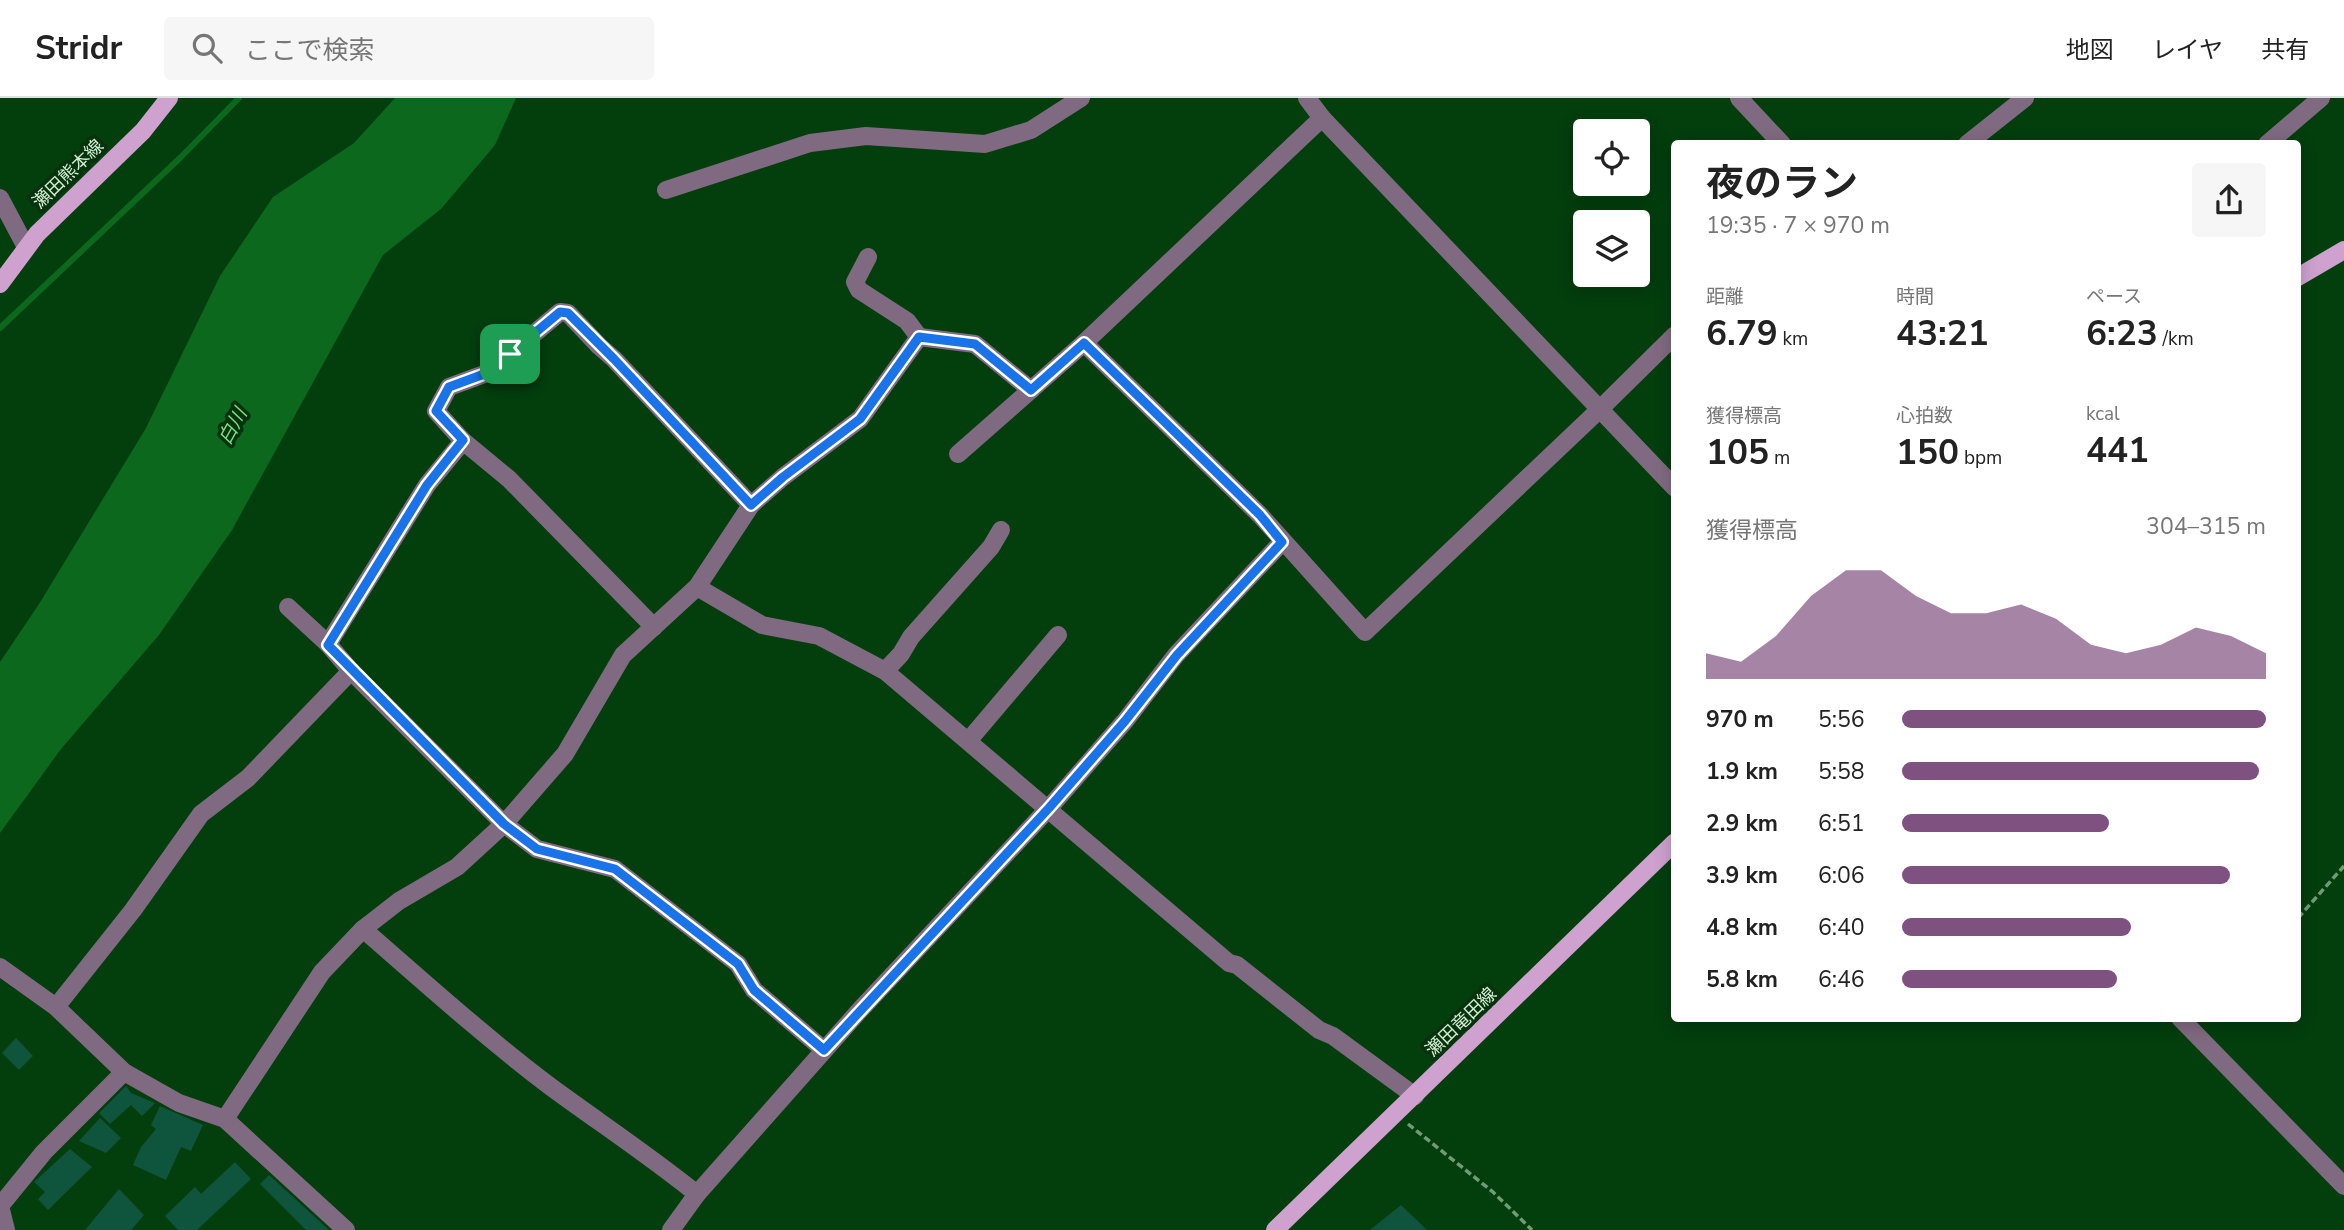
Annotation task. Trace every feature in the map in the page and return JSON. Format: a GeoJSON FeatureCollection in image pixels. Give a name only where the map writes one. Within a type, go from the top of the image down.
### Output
{"type":"FeatureCollection","features":[{"type":"Feature","properties":{"kind":"main road","name":"瀬田熊本線"},"geometry":{"type":"LineString","coordinates":[[0,284],[26,247],[76,194],[144,131],[169,98]]}},
{"type":"Feature","properties":{"kind":"main road"},"geometry":{"type":"LineString","coordinates":[[2301,275],[2344,250]]}},
{"type":"Feature","properties":{"kind":"main road","name":"瀬田竜田線"},"geometry":{"type":"LineString","coordinates":[[1275,1230],[1671,846]]}},
{"type":"Feature","properties":{"kind":"street"},"geometry":{"type":"LineString","coordinates":[[666,190],[810,143],[866,136],[985,145],[1031,130],[1081,98]]}},
{"type":"Feature","properties":{"kind":"street"},"geometry":{"type":"LineString","coordinates":[[1739,98],[1778,140]]}},
{"type":"Feature","properties":{"kind":"street"},"geometry":{"type":"LineString","coordinates":[[1972,140],[2025,98]]}},
{"type":"Feature","properties":{"kind":"street"},"geometry":{"type":"LineString","coordinates":[[2272,140],[2321,98]]}},
{"type":"Feature","properties":{"kind":"street"},"geometry":{"type":"LineString","coordinates":[[1310,99],[1322,118],[1671,484]]}},
{"type":"Feature","properties":{"kind":"street"},"geometry":{"type":"LineString","coordinates":[[958,454],[1084,343],[1322,118]]}},
{"type":"Feature","properties":{"kind":"street"},"geometry":{"type":"LineString","coordinates":[[0,198],[26,247]]}},
{"type":"Feature","properties":{"kind":"street"},"geometry":{"type":"LineString","coordinates":[[868,257],[855,282],[859,290],[907,321],[919,337],[975,344],[1031,390]]}},
{"type":"Feature","properties":{"kind":"street"},"geometry":{"type":"LineString","coordinates":[[654,627],[509,479],[463,440],[436,411],[449,387],[487,373],[560,312],[568,313],[751,505]]}},
{"type":"Feature","properties":{"kind":"street"},"geometry":{"type":"LineString","coordinates":[[225,1119],[322,972],[363,929],[399,901],[457,867],[504,824],[565,754],[623,655],[697,586],[751,505],[783,477],[860,419],[919,337]]}},
{"type":"Feature","properties":{"kind":"street"},"geometry":{"type":"LineString","coordinates":[[1084,343],[1260,515],[1365,632],[1671,339]]}},
{"type":"Feature","properties":{"kind":"street"},"geometry":{"type":"LineString","coordinates":[[328,645],[427,485],[463,440]]}},
{"type":"Feature","properties":{"kind":"street"},"geometry":{"type":"LineString","coordinates":[[885,671],[901,654],[911,637],[991,547],[1001,530]]}},
{"type":"Feature","properties":{"kind":"street"},"geometry":{"type":"LineString","coordinates":[[671,1230],[697,1194],[824,1050],[1049,808],[1125,721],[1177,655],[1282,542]]}},
{"type":"Feature","properties":{"kind":"street"},"geometry":{"type":"LineString","coordinates":[[697,586],[762,625],[819,636],[885,671],[1229,962],[1237,965],[1319,1030],[1333,1036],[1415,1096]]}},
{"type":"Feature","properties":{"kind":"street"},"geometry":{"type":"LineString","coordinates":[[288,607],[504,824],[537,849],[615,869],[738,964],[754,990],[824,1050]]}},
{"type":"Feature","properties":{"kind":"street"},"geometry":{"type":"LineString","coordinates":[[969,740],[1058,635]]}},
{"type":"Feature","properties":{"kind":"street"},"geometry":{"type":"LineString","coordinates":[[56,1007],[133,910],[201,814],[248,778],[351,671]]}},
{"type":"Feature","properties":{"kind":"street"},"geometry":{"type":"LineString","coordinates":[[363,929],[472,1024],[697,1194]]}},
{"type":"Feature","properties":{"kind":"street"},"geometry":{"type":"LineString","coordinates":[[0,967],[56,1007],[124,1072],[179,1103],[225,1119],[346,1230]]}},
{"type":"Feature","properties":{"kind":"street"},"geometry":{"type":"LineString","coordinates":[[2184,1022],[2344,1186]]}},
{"type":"Feature","properties":{"kind":"street"},"geometry":{"type":"LineString","coordinates":[[6,1230],[1,1206],[44,1152],[124,1072]]}},
{"type":"Feature","properties":{"kind":"path"},"geometry":{"type":"LineString","coordinates":[[2301,915],[2344,866]]}},
{"type":"Feature","properties":{"kind":"path"},"geometry":{"type":"LineString","coordinates":[[1396,1113],[1493,1192],[1532,1230]]}},
{"type":"Feature","properties":{"kind":"water","name":"白川"},"geometry":{"type":"Polygon","coordinates":[[[395,98],[516,98],[495,145],[441,209],[383,255],[232,530],[159,635],[61,749],[0,833],[0,662],[39,604],[146,428],[220,276],[273,197],[354,143],[395,98]]]}},
{"type":"Feature","properties":{"kind":"building"},"geometry":{"type":"Polygon","coordinates":[[[16,1038],[33,1056],[19,1070],[2,1053],[16,1038]]]}},
{"type":"Feature","properties":{"kind":"building"},"geometry":{"type":"Polygon","coordinates":[[[126,1086],[131,1093],[155,1103],[142,1116],[131,1105],[110,1124],[99,1113],[126,1086]]]}},
{"type":"Feature","properties":{"kind":"building"},"geometry":{"type":"Polygon","coordinates":[[[160,1106],[203,1125],[191,1151],[181,1147],[166,1180],[133,1165],[141,1147],[156,1129],[151,1125],[160,1106]]]}},
{"type":"Feature","properties":{"kind":"building"},"geometry":{"type":"Polygon","coordinates":[[[100,1118],[121,1138],[106,1153],[79,1141],[100,1118]]]}},
{"type":"Feature","properties":{"kind":"building"},"geometry":{"type":"Polygon","coordinates":[[[70,1149],[92,1167],[48,1210],[38,1199],[45,1192],[34,1182],[70,1149]]]}},
{"type":"Feature","properties":{"kind":"building"},"geometry":{"type":"Polygon","coordinates":[[[235,1162],[251,1179],[197,1230],[178,1230],[165,1216],[195,1187],[201,1194],[235,1162]]]}},
{"type":"Feature","properties":{"kind":"building"},"geometry":{"type":"Polygon","coordinates":[[[269,1175],[329,1230],[306,1230],[260,1184],[269,1175]]]}},
{"type":"Feature","properties":{"kind":"building"},"geometry":{"type":"Polygon","coordinates":[[[119,1189],[144,1215],[131,1230],[85,1230],[119,1189]]]}},
{"type":"Feature","properties":{"kind":"building"},"geometry":{"type":"Polygon","coordinates":[[[1401,1205],[1427,1230],[1370,1230],[1401,1205]]]}},
{"type":"Feature","properties":{"kind":"waterway"},"geometry":{"type":"LineString","coordinates":[[0,328],[181,157],[239,98]]}},
{"type":"Feature","properties":{"kind":"route"},"geometry":{"type":"LineString","coordinates":[[560,312],[568,313],[751,505],[783,477],[860,419],[919,337],[975,344],[1031,390],[1084,343],[1260,515],[1282,542],[1177,655],[1125,721],[1049,808],[824,1050],[754,990],[738,964],[615,869],[537,849],[504,824],[328,645],[427,485],[463,440],[436,411],[449,387],[487,373],[510,354],[560,312]]}}]}
